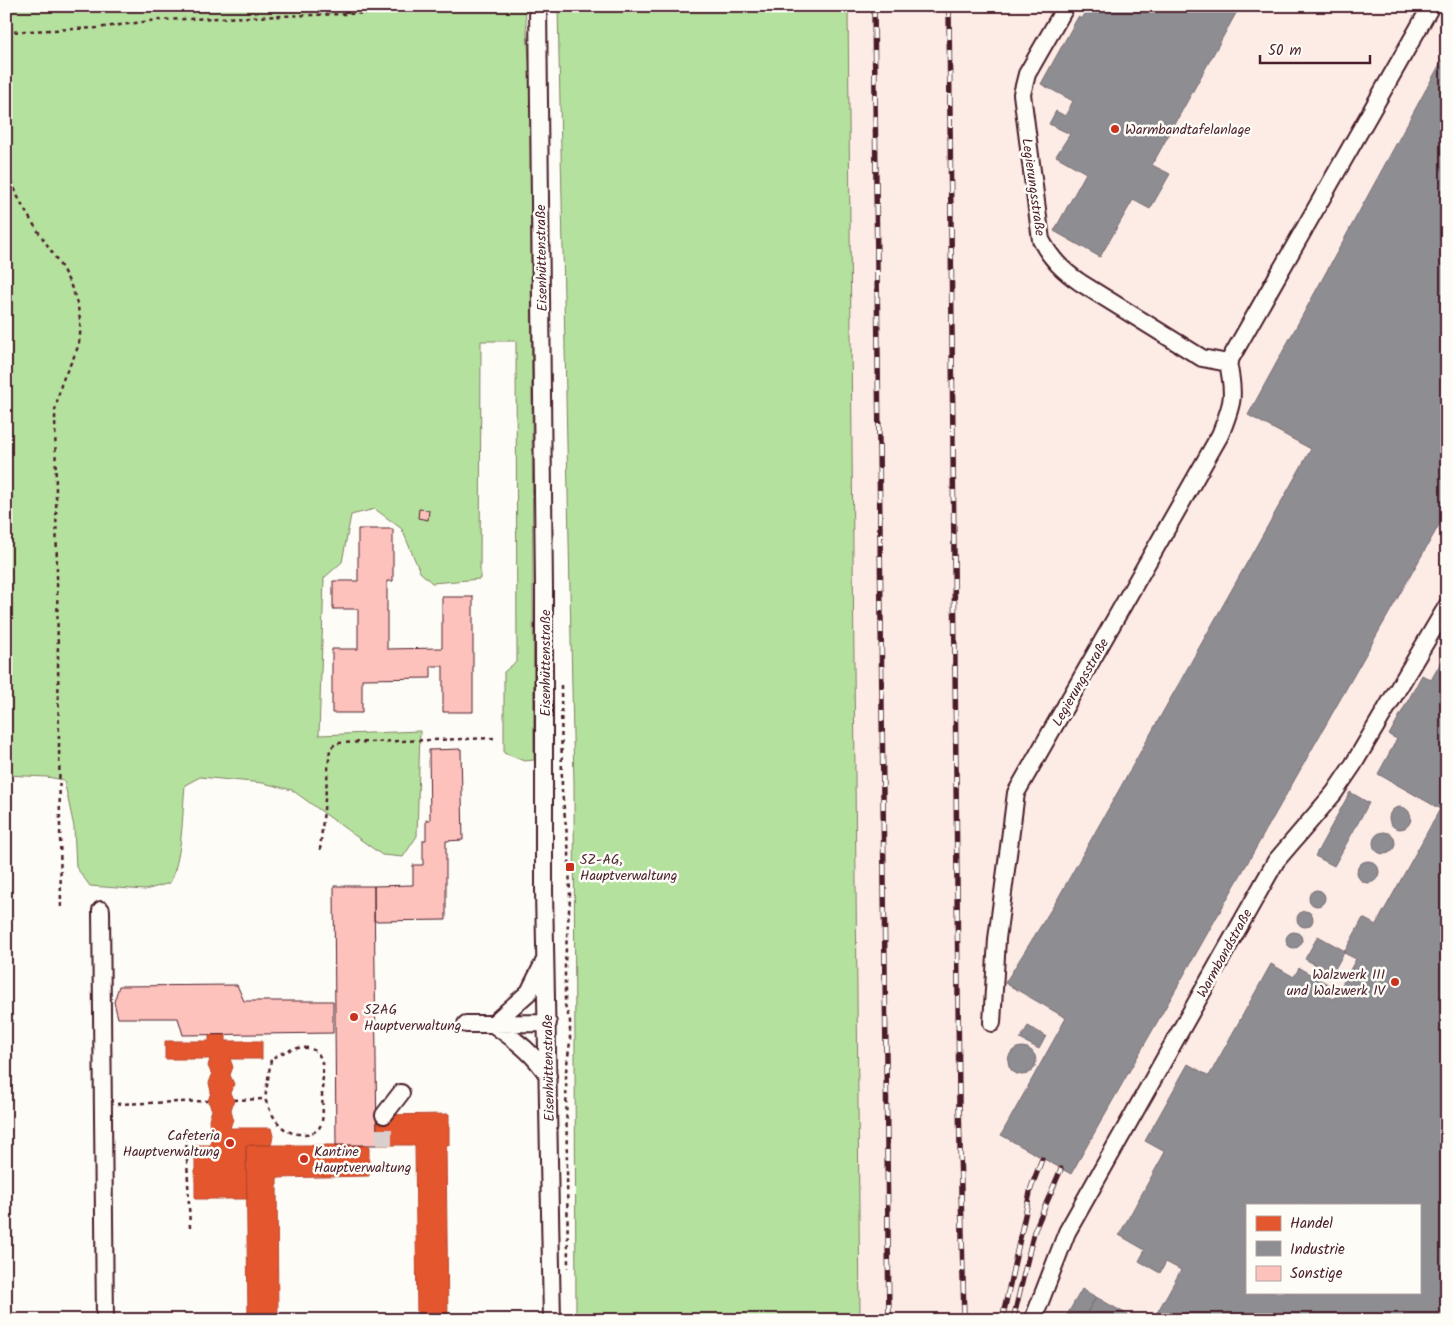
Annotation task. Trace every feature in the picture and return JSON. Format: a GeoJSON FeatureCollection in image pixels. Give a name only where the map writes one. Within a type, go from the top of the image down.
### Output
{"type":"FeatureCollection","features":[{"type":"Feature","properties":{"kind":"street","name":"Eisenhüttenstraße"},"geometry":{"type":"LineString","coordinates":[[538,6],[546,958],[552,1320]]}},
{"type":"Feature","properties":{"kind":"street","name":"Legierungsstraße"},"geometry":{"type":"LineString","coordinates":[[992,1023],[997,939],[1016,793],[1220,435],[1232,404],[1233,389],[1228,363],[1202,358],[1081,283],[1054,261],[1041,240],[1031,176],[1022,94],[1028,74],[1066,6]]}},
{"type":"Feature","properties":{"kind":"street"},"geometry":{"type":"LineString","coordinates":[[1228,363],[1431,6]]}},
{"type":"Feature","properties":{"kind":"street","name":"Warmbandstraße"},"geometry":{"type":"LineString","coordinates":[[1033,1320],[1067,1232],[1272,869],[1334,794],[1447,606]]}},
{"type":"Feature","properties":{"kind":"street"},"geometry":{"type":"LineString","coordinates":[[101,910],[105,1320]]}},
{"type":"Feature","properties":{"kind":"street"},"geometry":{"type":"LineString","coordinates":[[493,1024],[529,992],[546,958]]}},
{"type":"Feature","properties":{"kind":"street"},"geometry":{"type":"LineString","coordinates":[[466,1024],[548,1023]]}},
{"type":"Feature","properties":{"kind":"street"},"geometry":{"type":"LineString","coordinates":[[493,1024],[527,1049],[538,1060],[548,1076]]}},
{"type":"Feature","properties":{"kind":"street"},"geometry":{"type":"LineString","coordinates":[[384,1115],[401,1093]]}},
{"type":"Feature","properties":{"kind":"path"},"geometry":{"type":"LineString","coordinates":[[6,32],[97,28],[176,19],[374,12]]}},
{"type":"Feature","properties":{"kind":"path"},"geometry":{"type":"LineString","coordinates":[[6,126],[13,183],[25,209],[57,257],[68,280],[75,300],[80,333],[78,347],[61,384],[56,411],[61,909]]}},
{"type":"Feature","properties":{"kind":"path"},"geometry":{"type":"LineString","coordinates":[[561,682],[562,791],[569,853],[570,898],[565,962],[565,1005],[570,1021],[570,1053],[566,1071],[568,1271]]}},
{"type":"Feature","properties":{"kind":"path"},"geometry":{"type":"LineString","coordinates":[[320,850],[330,749],[336,743],[497,738]]}},
{"type":"Feature","properties":{"kind":"path"},"geometry":{"type":"LineString","coordinates":[[296,1047],[310,1049],[318,1054],[322,1063],[322,1116],[320,1127],[314,1133],[299,1134],[286,1131],[273,1118],[265,1100],[271,1059],[282,1051],[296,1047]]}},
{"type":"Feature","properties":{"kind":"path"},"geometry":{"type":"LineString","coordinates":[[234,1100],[265,1100]]}},
{"type":"Feature","properties":{"kind":"path"},"geometry":{"type":"LineString","coordinates":[[103,1104],[208,1101]]}},
{"type":"Feature","properties":{"kind":"path"},"geometry":{"type":"LineString","coordinates":[[190,1228],[186,1136],[209,1136]]}},
{"type":"Feature","properties":{"kind":"shaded area"},"geometry":{"type":"Polygon","coordinates":[[[848,6],[1447,6],[1447,1320],[860,1320],[848,6]]]}},
{"type":"Feature","properties":{"kind":"green space"},"geometry":{"type":"Polygon","coordinates":[[[6,6],[525,6],[530,72],[534,760],[524,761],[504,753],[504,672],[517,661],[516,341],[481,341],[480,579],[432,583],[420,572],[402,529],[375,509],[351,515],[342,562],[324,578],[319,735],[420,731],[417,836],[403,857],[382,855],[292,790],[263,783],[200,777],[185,785],[180,848],[170,883],[145,890],[90,886],[76,867],[74,827],[64,780],[47,777],[6,775],[6,6]]]}},
{"type":"Feature","properties":{"kind":"green space"},"geometry":{"type":"Polygon","coordinates":[[[558,6],[848,6],[860,1320],[576,1320],[574,784],[558,6]]]}},
{"type":"Feature","properties":{"kind":"building: Handel"},"geometry":{"type":"Polygon","coordinates":[[[209,1035],[226,1035],[226,1041],[262,1041],[262,1059],[230,1059],[233,1067],[230,1075],[234,1084],[230,1093],[234,1100],[231,1110],[233,1119],[230,1128],[271,1128],[273,1136],[271,1145],[246,1145],[247,1199],[195,1199],[195,1145],[211,1145],[209,1119],[212,1110],[208,1101],[211,1092],[209,1083],[212,1075],[208,1066],[210,1059],[165,1059],[165,1041],[209,1041],[209,1035]]]}},
{"type":"Feature","properties":{"kind":"building: Handel"},"geometry":{"type":"Polygon","coordinates":[[[449,1114],[449,1145],[446,1145],[448,1320],[417,1320],[415,1145],[377,1145],[376,1115],[449,1114]]]}},
{"type":"Feature","properties":{"kind":"building: Handel"},"geometry":{"type":"Polygon","coordinates":[[[246,1145],[369,1145],[369,1176],[277,1178],[278,1320],[248,1320],[246,1145]]]}},
{"type":"Feature","properties":{"kind":"building: Industrie","name":"Warmbandtafelanlage"},"geometry":{"type":"Polygon","coordinates":[[[1089,6],[1240,6],[1152,165],[1170,174],[1150,209],[1133,200],[1100,257],[1054,231],[1086,173],[1056,156],[1070,134],[1049,124],[1056,111],[1065,116],[1073,101],[1041,84],[1078,17],[1082,19],[1089,6]]]}},
{"type":"Feature","properties":{"kind":"building: Industrie"},"geometry":{"type":"Polygon","coordinates":[[[1447,51],[1447,511],[1071,1174],[1001,1135],[1066,1018],[1005,983],[1057,900],[1311,449],[1248,415],[1447,51]]]}},
{"type":"Feature","properties":{"kind":"building: Industrie","name":"Walzwerk III und Walzwerk IV"},"geometry":{"type":"Polygon","coordinates":[[[1447,652],[1447,1320],[1153,1320],[1181,1270],[1166,1262],[1160,1273],[1139,1261],[1145,1250],[1119,1235],[1165,1152],[1145,1141],[1188,1064],[1209,1076],[1271,964],[1294,977],[1299,968],[1333,987],[1328,996],[1334,999],[1356,959],[1344,953],[1363,918],[1376,925],[1440,809],[1378,774],[1397,739],[1389,735],[1422,675],[1431,680],[1447,652]]]}},
{"type":"Feature","properties":{"kind":"building: Industrie"},"geometry":{"type":"Polygon","coordinates":[[[1350,792],[1369,803],[1334,866],[1315,856],[1350,792]]]}},
{"type":"Feature","properties":{"kind":"building: Industrie"},"geometry":{"type":"Polygon","coordinates":[[[1400,807],[1408,810],[1411,818],[1408,826],[1400,829],[1392,826],[1389,818],[1392,810],[1400,807]]]}},
{"type":"Feature","properties":{"kind":"building: Industrie"},"geometry":{"type":"Polygon","coordinates":[[[1384,832],[1392,835],[1395,843],[1392,851],[1384,854],[1376,851],[1373,843],[1376,835],[1384,832]]]}},
{"type":"Feature","properties":{"kind":"building: Industrie"},"geometry":{"type":"Polygon","coordinates":[[[1368,861],[1376,864],[1379,872],[1376,880],[1368,883],[1360,880],[1357,872],[1360,864],[1368,861]]]}},
{"type":"Feature","properties":{"kind":"building: Industrie"},"geometry":{"type":"Polygon","coordinates":[[[1314,890],[1320,890],[1325,895],[1323,904],[1314,906],[1309,901],[1309,895],[1314,890]]]}},
{"type":"Feature","properties":{"kind":"building: Industrie"},"geometry":{"type":"Polygon","coordinates":[[[1302,911],[1308,911],[1313,916],[1311,925],[1302,927],[1297,922],[1297,916],[1302,911]]]}},
{"type":"Feature","properties":{"kind":"building: Industrie"},"geometry":{"type":"Polygon","coordinates":[[[1291,932],[1297,932],[1302,937],[1300,946],[1291,948],[1286,943],[1286,937],[1291,932]]]}},
{"type":"Feature","properties":{"kind":"building: Industrie"},"geometry":{"type":"Polygon","coordinates":[[[1318,936],[1345,951],[1332,974],[1305,959],[1318,936]]]}},
{"type":"Feature","properties":{"kind":"building: Industrie"},"geometry":{"type":"Polygon","coordinates":[[[1028,1026],[1046,1036],[1039,1049],[1020,1039],[1028,1026]]]}},
{"type":"Feature","properties":{"kind":"building: Industrie"},"geometry":{"type":"Polygon","coordinates":[[[1022,1047],[1032,1051],[1036,1061],[1032,1071],[1022,1075],[1012,1071],[1008,1061],[1012,1051],[1022,1047]]]}},
{"type":"Feature","properties":{"kind":"building: Industrie"},"geometry":{"type":"Polygon","coordinates":[[[1082,1289],[1096,1297],[1083,1320],[1064,1320],[1082,1289]]]}},
{"type":"Feature","properties":{"kind":"building: Industrie"},"geometry":{"type":"Polygon","coordinates":[[[1096,1297],[1137,1320],[1083,1320],[1096,1297]]]}},
{"type":"Feature","properties":{"kind":"building: Sonstige"},"geometry":{"type":"Polygon","coordinates":[[[419,509],[429,510],[428,520],[418,518],[419,509]]]}},
{"type":"Feature","properties":{"kind":"building: Sonstige"},"geometry":{"type":"Polygon","coordinates":[[[358,529],[393,529],[393,581],[387,581],[387,649],[442,648],[442,597],[473,597],[473,712],[443,712],[443,666],[431,666],[431,678],[362,679],[362,713],[332,713],[332,649],[358,649],[358,609],[333,609],[333,581],[358,581],[358,529]]]}},
{"type":"Feature","properties":{"kind":"building: Sonstige"},"geometry":{"type":"Polygon","coordinates":[[[461,749],[463,840],[446,841],[446,920],[374,921],[374,886],[413,885],[413,865],[423,865],[423,840],[426,840],[426,820],[430,820],[429,750],[461,749]]]}},
{"type":"Feature","properties":{"kind":"building: Sonstige","name":"SZAG Hauptverwaltung"},"geometry":{"type":"Polygon","coordinates":[[[334,886],[374,886],[377,1145],[336,1145],[334,886]]]}},
{"type":"Feature","properties":{"kind":"building: Sonstige"},"geometry":{"type":"Polygon","coordinates":[[[237,985],[244,1001],[333,1001],[333,1033],[183,1035],[178,1018],[118,1018],[114,1002],[119,986],[237,985]]]}},
{"type":"Feature","properties":{"kind":"tunnel"},"geometry":{"type":"LineString","coordinates":[[384,1115],[384,1145]]}},
{"type":"Feature","properties":{"kind":"railway"},"geometry":{"type":"LineString","coordinates":[[874,6],[889,1320]]}},
{"type":"Feature","properties":{"kind":"railway"},"geometry":{"type":"LineString","coordinates":[[949,6],[959,1103],[964,1320]]}},
{"type":"Feature","properties":{"kind":"railway"},"geometry":{"type":"LineString","coordinates":[[1002,1320],[1031,1188],[1042,1159]]}},
{"type":"Feature","properties":{"kind":"railway"},"geometry":{"type":"LineString","coordinates":[[1013,1320],[1034,1232],[1061,1169]]}},
{"type":"Feature","properties":{"kind":"place","name":"Warmbandtafelanlage"},"geometry":{"type":"Point","coordinates":[1115,129]}},
{"type":"Feature","properties":{"kind":"place","name":"SZ-AG, Hauptverwaltung"},"geometry":{"type":"Point","coordinates":[570,867]}},
{"type":"Feature","properties":{"kind":"place","name":"Walzwerk III und Walzwerk IV"},"geometry":{"type":"Point","coordinates":[1395,982]}},
{"type":"Feature","properties":{"kind":"place","name":"SZAG Hauptverwaltung"},"geometry":{"type":"Point","coordinates":[354,1017]}},
{"type":"Feature","properties":{"kind":"place","name":"Cafeteria Hauptverwaltung"},"geometry":{"type":"Point","coordinates":[230,1143]}},
{"type":"Feature","properties":{"kind":"place","name":"Kantine Hauptverwaltung"},"geometry":{"type":"Point","coordinates":[304,1159]}}]}
